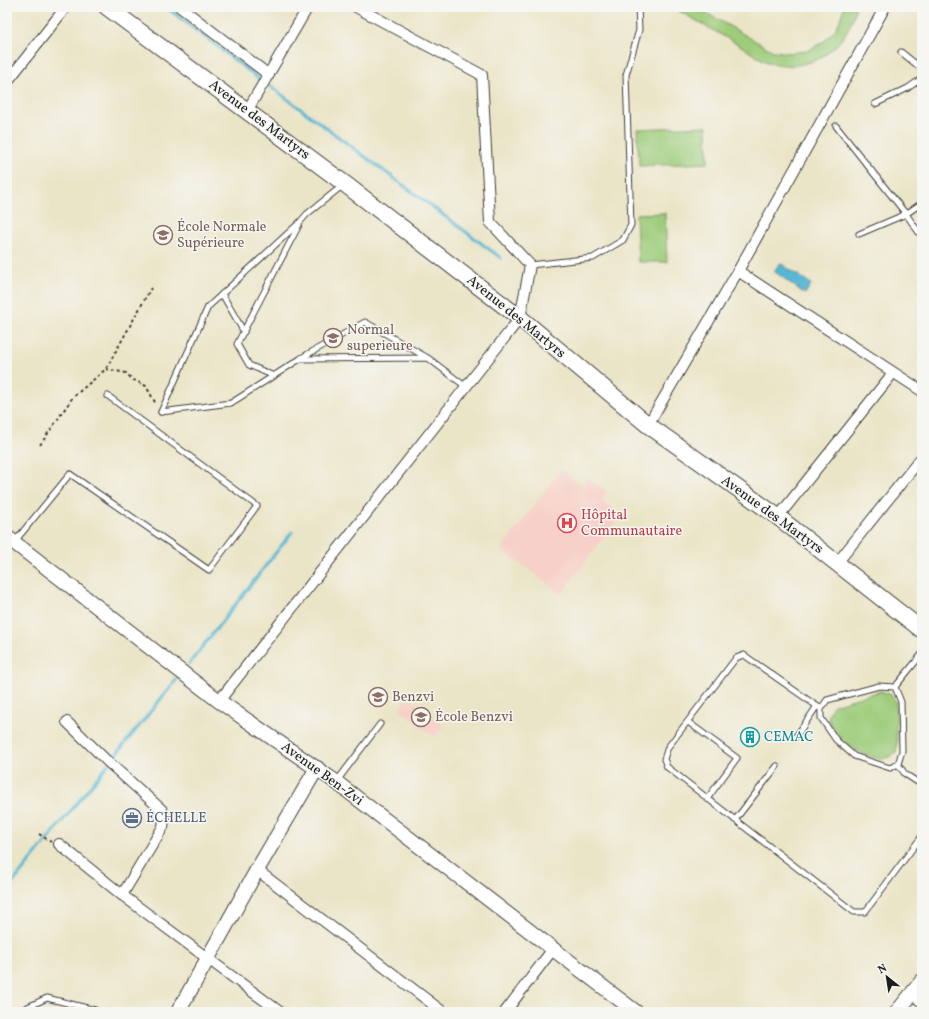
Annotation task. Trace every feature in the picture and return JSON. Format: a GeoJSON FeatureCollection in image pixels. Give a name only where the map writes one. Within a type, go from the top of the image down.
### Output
{"type":"FeatureCollection","features":[{"type":"Feature","properties":{"kind":"main road","name":"Avenue des Martyrs"},"geometry":{"type":"LineString","coordinates":[[107,7],[345,184],[520,318],[648,425],[778,518],[838,563],[922,630]]}},
{"type":"Feature","properties":{"kind":"street"},"geometry":{"type":"LineString","coordinates":[[7,82],[66,7]]}},
{"type":"Feature","properties":{"kind":"street"},"geometry":{"type":"LineString","coordinates":[[180,7],[269,75]]}},
{"type":"Feature","properties":{"kind":"street"},"geometry":{"type":"LineString","coordinates":[[247,111],[308,7]]}},
{"type":"Feature","properties":{"kind":"street"},"geometry":{"type":"LineString","coordinates":[[219,701],[465,386],[520,318],[530,265],[490,222],[482,75],[356,7]]}},
{"type":"Feature","properties":{"kind":"street"},"geometry":{"type":"LineString","coordinates":[[648,425],[738,271],[885,7]]}},
{"type":"Feature","properties":{"kind":"street"},"geometry":{"type":"LineString","coordinates":[[738,271],[922,391]]}},
{"type":"Feature","properties":{"kind":"street"},"geometry":{"type":"LineString","coordinates":[[778,518],[893,373]]}},
{"type":"Feature","properties":{"kind":"street"},"geometry":{"type":"LineString","coordinates":[[838,563],[922,457]]}},
{"type":"Feature","properties":{"kind":"street","name":"Avenue Ben-Zvi"},"geometry":{"type":"LineString","coordinates":[[10,544],[219,701],[336,782],[553,950],[636,1012]]}},
{"type":"Feature","properties":{"kind":"street"},"geometry":{"type":"LineString","coordinates":[[67,722],[108,762],[162,810],[164,819],[163,827],[122,895]]}},
{"type":"Feature","properties":{"kind":"street"},"geometry":{"type":"LineString","coordinates":[[178,1012],[317,768]]}},
{"type":"Feature","properties":{"kind":"street"},"geometry":{"type":"LineString","coordinates":[[59,844],[122,895],[280,1012]]}},
{"type":"Feature","properties":{"kind":"street"},"geometry":{"type":"LineString","coordinates":[[258,870],[443,1012]]}},
{"type":"Feature","properties":{"kind":"street"},"geometry":{"type":"LineString","coordinates":[[505,1012],[553,950]]}},
{"type":"Feature","properties":{"kind":"street"},"geometry":{"type":"LineString","coordinates":[[897,1012],[917,998],[922,981]]}},
{"type":"Feature","properties":{"kind":"lane"},"geometry":{"type":"LineString","coordinates":[[530,265],[593,258],[623,240],[631,225],[626,75],[639,30],[638,7]]}},
{"type":"Feature","properties":{"kind":"lane"},"geometry":{"type":"LineString","coordinates":[[901,52],[922,69]]}},
{"type":"Feature","properties":{"kind":"lane"},"geometry":{"type":"LineString","coordinates":[[875,104],[908,88],[922,78]]}},
{"type":"Feature","properties":{"kind":"lane"},"geometry":{"type":"LineString","coordinates":[[836,126],[906,214],[922,237]]}},
{"type":"Feature","properties":{"kind":"lane"},"geometry":{"type":"LineString","coordinates":[[161,412],[208,307],[307,214],[345,184]]}},
{"type":"Feature","properties":{"kind":"lane"},"geometry":{"type":"LineString","coordinates":[[858,234],[906,214],[922,203]]}},
{"type":"Feature","properties":{"kind":"lane"},"geometry":{"type":"LineString","coordinates":[[274,376],[249,365],[237,344],[300,222]]}},
{"type":"Feature","properties":{"kind":"lane"},"geometry":{"type":"LineString","coordinates":[[222,294],[244,332]]}},
{"type":"Feature","properties":{"kind":"lane"},"geometry":{"type":"LineString","coordinates":[[161,412],[231,403],[300,359],[365,322],[428,358],[465,386]]}},
{"type":"Feature","properties":{"kind":"lane"},"geometry":{"type":"LineString","coordinates":[[300,359],[428,358]]}},
{"type":"Feature","properties":{"kind":"lane"},"geometry":{"type":"LineString","coordinates":[[10,544],[70,474],[208,570],[257,506],[108,396]]}},
{"type":"Feature","properties":{"kind":"lane"},"geometry":{"type":"LineString","coordinates":[[895,687],[922,654]]}},
{"type":"Feature","properties":{"kind":"lane"},"geometry":{"type":"LineString","coordinates":[[895,687],[901,702],[902,751],[898,764],[890,768],[854,756],[836,740],[821,718],[819,707],[744,655],[736,658],[668,747],[664,759],[667,767],[854,912],[865,912],[922,836]]}},
{"type":"Feature","properties":{"kind":"lane"},"geometry":{"type":"LineString","coordinates":[[795,738],[819,707],[827,700],[879,686],[895,687]]}},
{"type":"Feature","properties":{"kind":"lane"},"geometry":{"type":"LineString","coordinates":[[688,722],[737,758],[707,798]]}},
{"type":"Feature","properties":{"kind":"lane"},"geometry":{"type":"LineString","coordinates":[[336,782],[380,724]]}},
{"type":"Feature","properties":{"kind":"lane"},"geometry":{"type":"LineString","coordinates":[[898,764],[905,774],[922,786]]}},
{"type":"Feature","properties":{"kind":"lane"},"geometry":{"type":"LineString","coordinates":[[735,820],[777,766]]}},
{"type":"Feature","properties":{"kind":"lane"},"geometry":{"type":"LineString","coordinates":[[17,1012],[47,998],[99,1012]]}},
{"type":"Feature","properties":{"kind":"path"},"geometry":{"type":"LineString","coordinates":[[40,445],[74,397],[106,368],[151,288]]}},
{"type":"Feature","properties":{"kind":"path"},"geometry":{"type":"LineString","coordinates":[[106,368],[126,373],[132,379],[146,386],[161,412]]}},
{"type":"Feature","properties":{"kind":"path"},"geometry":{"type":"LineString","coordinates":[[39,834],[46,838]]}},
{"type":"Feature","properties":{"kind":"shaded area","name":"Hôpital Communautaire"},"geometry":{"type":"Polygon","coordinates":[[[561,470],[583,486],[589,478],[607,492],[601,500],[621,515],[561,594],[501,549],[561,470]]]}},
{"type":"Feature","properties":{"kind":"shaded area","name":"École Benzvi"},"geometry":{"type":"Polygon","coordinates":[[[408,697],[443,726],[434,737],[399,709],[408,697]]]}},
{"type":"Feature","properties":{"kind":"green space"},"geometry":{"type":"Polygon","coordinates":[[[672,7],[696,7],[773,51],[790,53],[807,51],[823,42],[835,30],[844,7],[856,7],[852,21],[845,34],[826,54],[814,61],[800,65],[786,65],[771,63],[755,56],[741,46],[672,7]]]}},
{"type":"Feature","properties":{"kind":"green space"},"geometry":{"type":"Polygon","coordinates":[[[707,126],[708,163],[639,166],[637,129],[707,126]]]}},
{"type":"Feature","properties":{"kind":"green space"},"geometry":{"type":"Polygon","coordinates":[[[665,213],[667,262],[638,262],[636,214],[665,213]]]}},
{"type":"Feature","properties":{"kind":"green space"},"geometry":{"type":"Polygon","coordinates":[[[881,691],[891,695],[896,702],[897,747],[896,752],[885,758],[869,756],[851,747],[836,734],[829,719],[830,711],[834,705],[881,691]]]}},
{"type":"Feature","properties":{"kind":"water"},"geometry":{"type":"Polygon","coordinates":[[[780,263],[811,284],[805,294],[774,271],[780,263]]]}},
{"type":"Feature","properties":{"kind":"waterway"},"geometry":{"type":"LineString","coordinates":[[166,7],[262,81]]}},
{"type":"Feature","properties":{"kind":"waterway"},"geometry":{"type":"LineString","coordinates":[[270,86],[501,258]]}},
{"type":"Feature","properties":{"kind":"waterway"},"geometry":{"type":"LineString","coordinates":[[189,664],[292,532]]}},
{"type":"Feature","properties":{"kind":"waterway"},"geometry":{"type":"LineString","coordinates":[[7,890],[180,675]]}},
{"type":"Feature","properties":{"kind":"place","name":"École Normale Supérieure"},"geometry":{"type":"Point","coordinates":[163,235]}},
{"type":"Feature","properties":{"kind":"place","name":"Normal superieure"},"geometry":{"type":"Point","coordinates":[333,338]}},
{"type":"Feature","properties":{"kind":"place","name":"Hôpital Communautaire"},"geometry":{"type":"Point","coordinates":[567,523]}},
{"type":"Feature","properties":{"kind":"place","name":"Benzvi"},"geometry":{"type":"Point","coordinates":[378,697]}},
{"type":"Feature","properties":{"kind":"place","name":"École Benzvi"},"geometry":{"type":"Point","coordinates":[421,717]}},
{"type":"Feature","properties":{"kind":"place","name":"CEMAC"},"geometry":{"type":"Point","coordinates":[750,737]}},
{"type":"Feature","properties":{"kind":"place","name":"ÉCHELLE"},"geometry":{"type":"Point","coordinates":[132,818]}}]}
